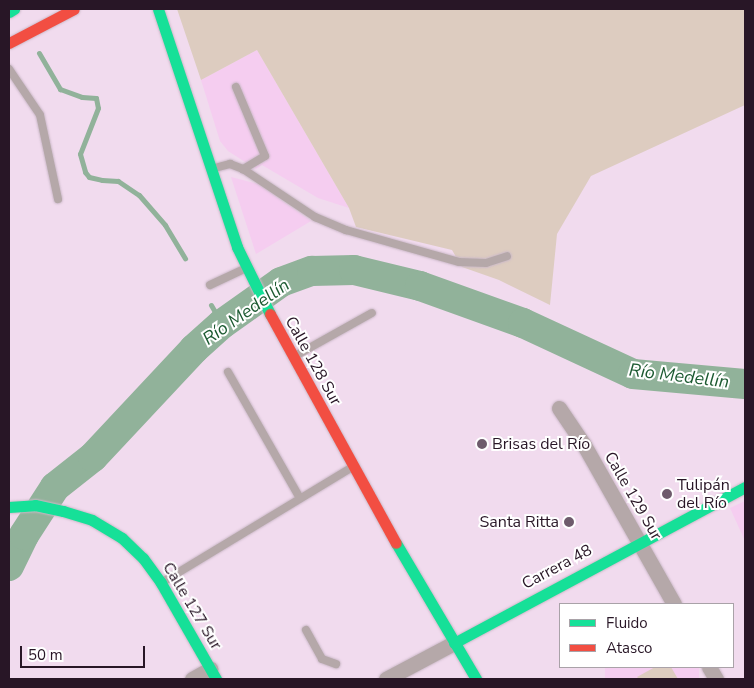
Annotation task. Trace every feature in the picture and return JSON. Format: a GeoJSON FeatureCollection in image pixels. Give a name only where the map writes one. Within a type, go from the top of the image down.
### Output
{"type":"FeatureCollection","features":[{"type":"Feature","properties":{"kind":"main road"},"geometry":{"type":"LineString","coordinates":[[9,12],[14,9]]}},
{"type":"Feature","properties":{"kind":"main road"},"geometry":{"type":"LineString","coordinates":[[9,43],[74,9]]}},
{"type":"Feature","properties":{"kind":"main road","name":"Calle 128 Sur"},"geometry":{"type":"LineString","coordinates":[[158,9],[211,169],[249,274],[272,321],[476,679]]}},
{"type":"Feature","properties":{"kind":"main road","name":"Carrera 48"},"geometry":{"type":"LineString","coordinates":[[454,643],[745,487]]}},
{"type":"Feature","properties":{"kind":"main road","name":"Calle 127 Sur"},"geometry":{"type":"LineString","coordinates":[[9,507],[35,506],[92,520],[122,538],[137,551],[161,583],[213,674]]}},
{"type":"Feature","properties":{"kind":"street","name":"Calle 129 Sur"},"geometry":{"type":"LineString","coordinates":[[558,408],[569,419],[673,603]]}},
{"type":"Feature","properties":{"kind":"street","name":"Carrera 48"},"geometry":{"type":"LineString","coordinates":[[386,679],[454,643]]}},
{"type":"Feature","properties":{"kind":"street"},"geometry":{"type":"LineString","coordinates":[[710,668],[716,679]]}},
{"type":"Feature","properties":{"kind":"street"},"geometry":{"type":"LineString","coordinates":[[192,679],[213,674]]}},
{"type":"Feature","properties":{"kind":"lane"},"geometry":{"type":"LineString","coordinates":[[10,74],[40,115],[58,199]]}},
{"type":"Feature","properties":{"kind":"lane"},"geometry":{"type":"LineString","coordinates":[[236,87],[265,156],[243,169]]}},
{"type":"Feature","properties":{"kind":"lane"},"geometry":{"type":"LineString","coordinates":[[211,169],[230,164],[243,169],[315,217],[346,230],[459,262],[486,263],[507,256]]}},
{"type":"Feature","properties":{"kind":"lane"},"geometry":{"type":"LineString","coordinates":[[210,285],[249,274]]}},
{"type":"Feature","properties":{"kind":"lane"},"geometry":{"type":"LineString","coordinates":[[293,358],[372,313]]}},
{"type":"Feature","properties":{"kind":"lane"},"geometry":{"type":"LineString","coordinates":[[228,372],[300,498]]}},
{"type":"Feature","properties":{"kind":"lane"},"geometry":{"type":"LineString","coordinates":[[161,583],[354,466]]}},
{"type":"Feature","properties":{"kind":"lane"},"geometry":{"type":"LineString","coordinates":[[306,630],[322,659],[336,664]]}},
{"type":"Feature","properties":{"kind":"shaded area"},"geometry":{"type":"Polygon","coordinates":[[[177,9],[745,9],[745,105],[591,176],[557,234],[550,305],[499,280],[462,267],[452,250],[356,227],[349,208],[257,50],[201,80],[177,9]]]}},
{"type":"Feature","properties":{"kind":"shaded area"},"geometry":{"type":"Polygon","coordinates":[[[257,50],[349,208],[318,198],[262,165],[256,169],[228,151],[220,141],[201,80],[257,50]]]}},
{"type":"Feature","properties":{"kind":"shaded area"},"geometry":{"type":"Polygon","coordinates":[[[231,177],[258,184],[311,221],[256,254],[231,177]]]}},
{"type":"Feature","properties":{"kind":"shaded area"},"geometry":{"type":"Polygon","coordinates":[[[745,501],[745,541],[730,508],[745,501]]]}},
{"type":"Feature","properties":{"kind":"shaded area"},"geometry":{"type":"Polygon","coordinates":[[[605,668],[699,668],[699,679],[605,679],[605,668]]]}},
{"type":"Feature","properties":{"kind":"shaded area"},"geometry":{"type":"Polygon","coordinates":[[[653,668],[672,668],[678,679],[639,679],[637,677],[653,668]]]}},
{"type":"Feature","properties":{"kind":"waterway"},"geometry":{"type":"LineString","coordinates":[[39,53],[60,89],[82,97],[96,98],[98,108],[80,154],[85,172],[89,177],[118,181],[139,195],[165,225],[185,258]]}},
{"type":"Feature","properties":{"kind":"waterway","name":"Río Medellín"},"geometry":{"type":"LineString","coordinates":[[9,566],[24,535],[55,487],[93,457],[194,349],[222,324],[281,282],[312,271],[354,270],[420,286],[523,323],[633,374],[745,384]]}},
{"type":"Feature","properties":{"kind":"waterway"},"geometry":{"type":"LineString","coordinates":[[211,305],[222,324]]}},
{"type":"Feature","properties":{"kind":"traffic: fast"},"geometry":{"type":"LineString","coordinates":[[9,12],[14,9]]}},
{"type":"Feature","properties":{"kind":"traffic: fast"},"geometry":{"type":"LineString","coordinates":[[158,9],[237,247],[270,314]]}},
{"type":"Feature","properties":{"kind":"traffic: fast"},"geometry":{"type":"LineString","coordinates":[[454,643],[745,487]]}},
{"type":"Feature","properties":{"kind":"traffic: fast"},"geometry":{"type":"LineString","coordinates":[[9,507],[35,505],[63,511],[92,520],[122,538],[143,558],[161,583],[216,679]]}},
{"type":"Feature","properties":{"kind":"traffic: fast"},"geometry":{"type":"LineString","coordinates":[[396,543],[476,679]]}},
{"type":"Feature","properties":{"kind":"traffic: jam"},"geometry":{"type":"LineString","coordinates":[[9,43],[74,9]]}},
{"type":"Feature","properties":{"kind":"traffic: jam"},"geometry":{"type":"LineString","coordinates":[[270,314],[396,543]]}},
{"type":"Feature","properties":{"kind":"place","name":"Brisas del Río"},"geometry":{"type":"Point","coordinates":[482,444]}},
{"type":"Feature","properties":{"kind":"place","name":"Tulipán del Río"},"geometry":{"type":"Point","coordinates":[667,494]}},
{"type":"Feature","properties":{"kind":"place","name":"Santa Ritta"},"geometry":{"type":"Point","coordinates":[569,522]}}]}
